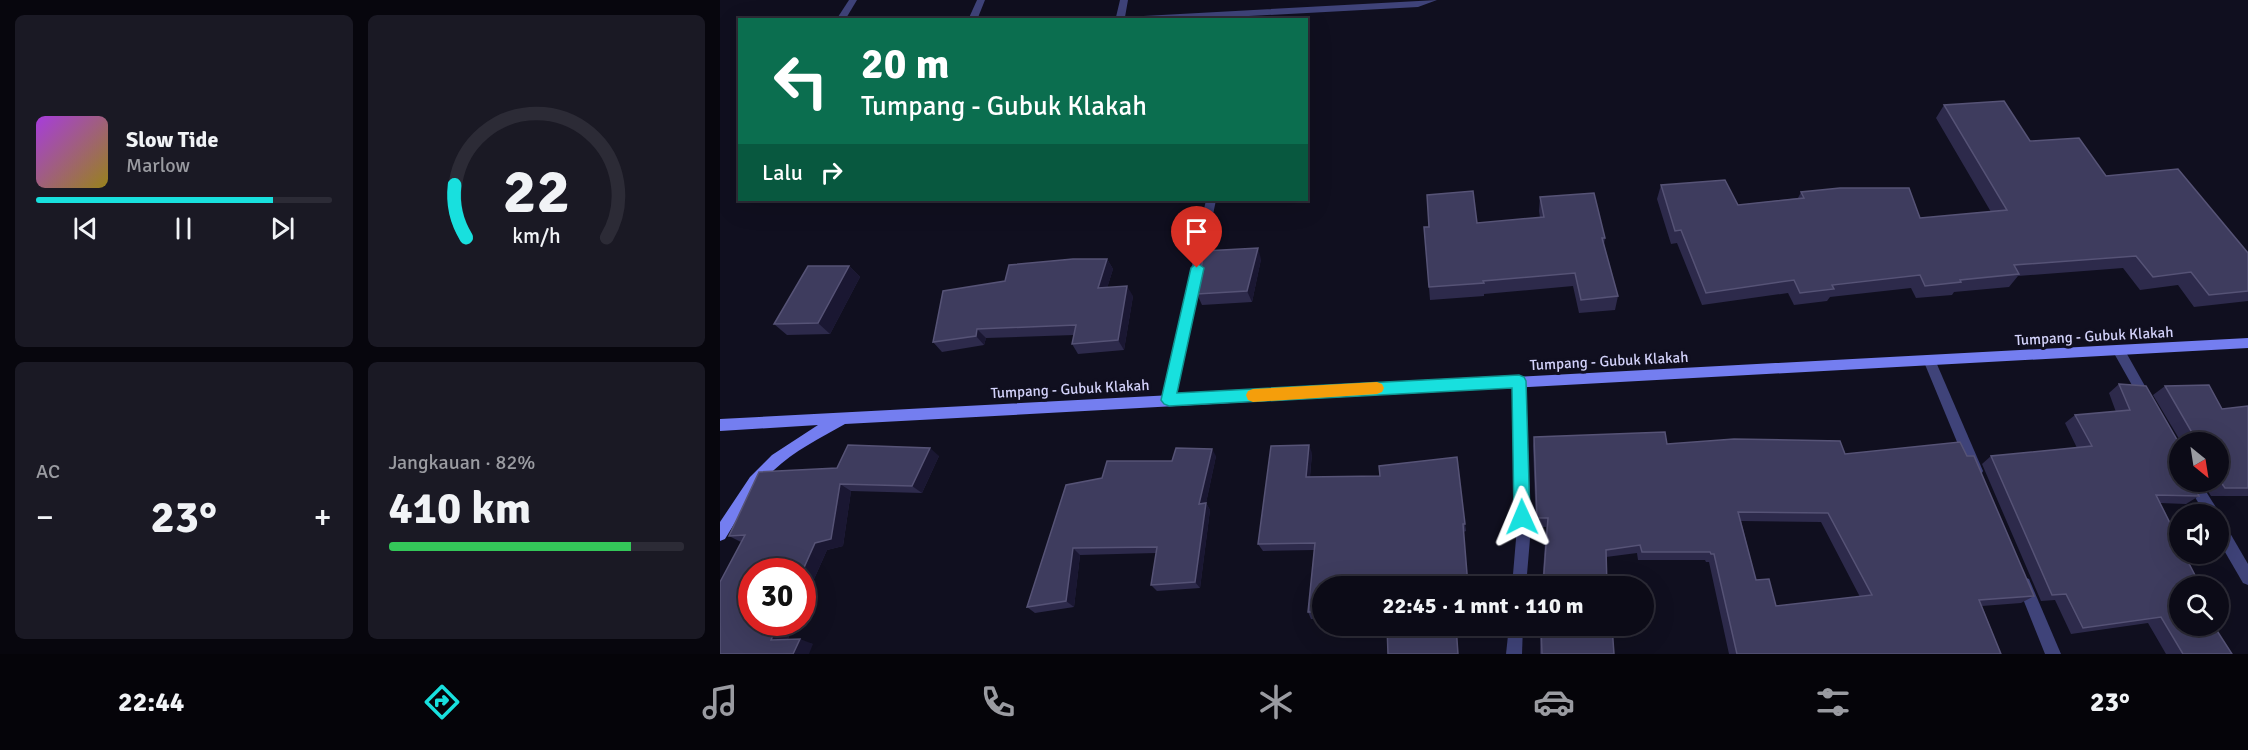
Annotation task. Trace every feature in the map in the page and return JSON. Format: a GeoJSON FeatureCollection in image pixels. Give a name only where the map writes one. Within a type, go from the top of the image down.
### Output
{"type":"FeatureCollection","features":[{"type":"Feature","properties":{"kind":"main road","name":"Tumpang - Gubuk Klakah"},"geometry":{"type":"LineString","coordinates":[[720,425],[1519,381],[1930,362],[2248,343]]}},
{"type":"Feature","properties":{"kind":"main road"},"geometry":{"type":"LineString","coordinates":[[720,534],[746,493],[768,466],[798,443],[844,417]]}},
{"type":"Feature","properties":{"kind":"street"},"geometry":{"type":"LineString","coordinates":[[841,18],[853,0]]}},
{"type":"Feature","properties":{"kind":"street"},"geometry":{"type":"LineString","coordinates":[[973,18],[981,0]]}},
{"type":"Feature","properties":{"kind":"street"},"geometry":{"type":"LineString","coordinates":[[1120,18],[1124,0]]}},
{"type":"Feature","properties":{"kind":"street"},"geometry":{"type":"LineString","coordinates":[[1132,18],[1341,3],[1418,4],[1433,0]]}},
{"type":"Feature","properties":{"kind":"street"},"geometry":{"type":"LineString","coordinates":[[1169,400],[1210,201]]}},
{"type":"Feature","properties":{"kind":"street"},"geometry":{"type":"LineString","coordinates":[[2119,351],[2152,409]]}},
{"type":"Feature","properties":{"kind":"street"},"geometry":{"type":"LineString","coordinates":[[1930,362],[1980,481]]}},
{"type":"Feature","properties":{"kind":"street"},"geometry":{"type":"LineString","coordinates":[[1519,381],[1523,539],[1520,576]]}},
{"type":"Feature","properties":{"kind":"street"},"geometry":{"type":"LineString","coordinates":[[2229,545],[2248,578]]}},
{"type":"Feature","properties":{"kind":"street"},"geometry":{"type":"LineString","coordinates":[[2017,567],[2054,654]]}},
{"type":"Feature","properties":{"kind":"street"},"geometry":{"type":"LineString","coordinates":[[1514,654],[1515,636]]}},
{"type":"Feature","properties":{"kind":"building"},"geometry":{"type":"Polygon","coordinates":[[[2004,101],[2030,141],[2079,138],[2106,176],[2178,169],[2248,253],[2248,291],[2209,295],[2191,272],[2153,277],[2136,256],[2014,265],[2019,274],[1925,286],[1920,275],[1832,285],[1834,289],[1800,293],[1794,280],[1706,293],[1681,230],[1675,231],[1661,185],[1725,180],[1738,205],[1804,198],[1801,192],[1840,188],[1909,188],[1920,218],[2007,210],[1944,105],[2004,101]]]}},
{"type":"Feature","properties":{"kind":"building"},"geometry":{"type":"Polygon","coordinates":[[[1473,191],[1477,223],[1544,217],[1540,197],[1594,193],[1605,238],[1602,238],[1618,296],[1581,300],[1575,273],[1429,287],[1424,227],[1429,227],[1427,195],[1473,191]]]}},
{"type":"Feature","properties":{"kind":"building"},"geometry":{"type":"Polygon","coordinates":[[[1258,248],[1247,291],[1197,294],[1204,251],[1258,248]]]}},
{"type":"Feature","properties":{"kind":"building"},"geometry":{"type":"Polygon","coordinates":[[[1073,259],[1107,259],[1098,288],[1127,286],[1118,340],[1072,344],[1076,325],[977,329],[976,336],[933,342],[943,291],[1005,281],[1009,265],[1073,259]]]}},
{"type":"Feature","properties":{"kind":"building"},"geometry":{"type":"Polygon","coordinates":[[[808,266],[849,266],[818,323],[774,324],[808,266]]]}},
{"type":"Feature","properties":{"kind":"building"},"geometry":{"type":"Polygon","coordinates":[[[2119,384],[2146,386],[2173,432],[2169,432],[2169,492],[2197,492],[2199,496],[2156,495],[2169,521],[2169,564],[2189,564],[2196,576],[2169,576],[2169,630],[2161,617],[2083,628],[2066,594],[2052,595],[1991,456],[2092,446],[2075,415],[2130,410],[2119,384]]]}},
{"type":"Feature","properties":{"kind":"building"},"geometry":{"type":"Polygon","coordinates":[[[2209,385],[2222,409],[2248,406],[2248,488],[2229,488],[2229,432],[2192,432],[2165,386],[2209,385]]]}},
{"type":"Feature","properties":{"kind":"building"},"geometry":{"type":"Polygon","coordinates":[[[1665,432],[1667,444],[1734,439],[1840,441],[1845,454],[1960,442],[1967,456],[1974,456],[2034,596],[1979,600],[2001,654],[1737,654],[1714,554],[1710,552],[1642,552],[1640,545],[1606,550],[1607,576],[1544,576],[1548,518],[1537,518],[1534,437],[1665,432]],[[1738,512],[1756,580],[1769,579],[1776,606],[1872,595],[1828,513],[1738,512]]]}},
{"type":"Feature","properties":{"kind":"building"},"geometry":{"type":"Polygon","coordinates":[[[848,445],[930,448],[912,486],[840,484],[831,539],[815,543],[808,558],[738,558],[738,636],[773,636],[771,640],[800,639],[793,654],[720,654],[720,582],[745,535],[729,536],[759,472],[837,468],[848,445]]]}},
{"type":"Feature","properties":{"kind":"building"},"geometry":{"type":"Polygon","coordinates":[[[1309,445],[1306,477],[1380,476],[1379,466],[1457,457],[1465,524],[1463,524],[1467,576],[1312,576],[1312,612],[1308,612],[1315,543],[1258,544],[1271,446],[1309,445]]]}},
{"type":"Feature","properties":{"kind":"building"},"geometry":{"type":"Polygon","coordinates":[[[1176,448],[1212,449],[1199,504],[1206,503],[1195,582],[1151,585],[1157,547],[1073,548],[1066,601],[1027,607],[1066,485],[1102,478],[1107,461],[1172,461],[1176,448]]]}},
{"type":"Feature","properties":{"kind":"building"},"geometry":{"type":"Polygon","coordinates":[[[1387,636],[1457,636],[1458,654],[1388,654],[1387,636]]]}},
{"type":"Feature","properties":{"kind":"building"},"geometry":{"type":"Polygon","coordinates":[[[1541,636],[1613,636],[1614,654],[1542,654],[1541,636]]]}},
{"type":"Feature","properties":{"kind":"building"},"geometry":{"type":"Polygon","coordinates":[[[2172,636],[2220,636],[2232,654],[2183,654],[2172,636]]]}},
{"type":"Feature","properties":{"kind":"slow traffic"},"geometry":{"type":"LineString","coordinates":[[1253,395],[1377,388]]}},
{"type":"Feature","properties":{"kind":"route"},"geometry":{"type":"LineString","coordinates":[[1197,268],[1169,400],[1519,381],[1522,517]]}}]}
